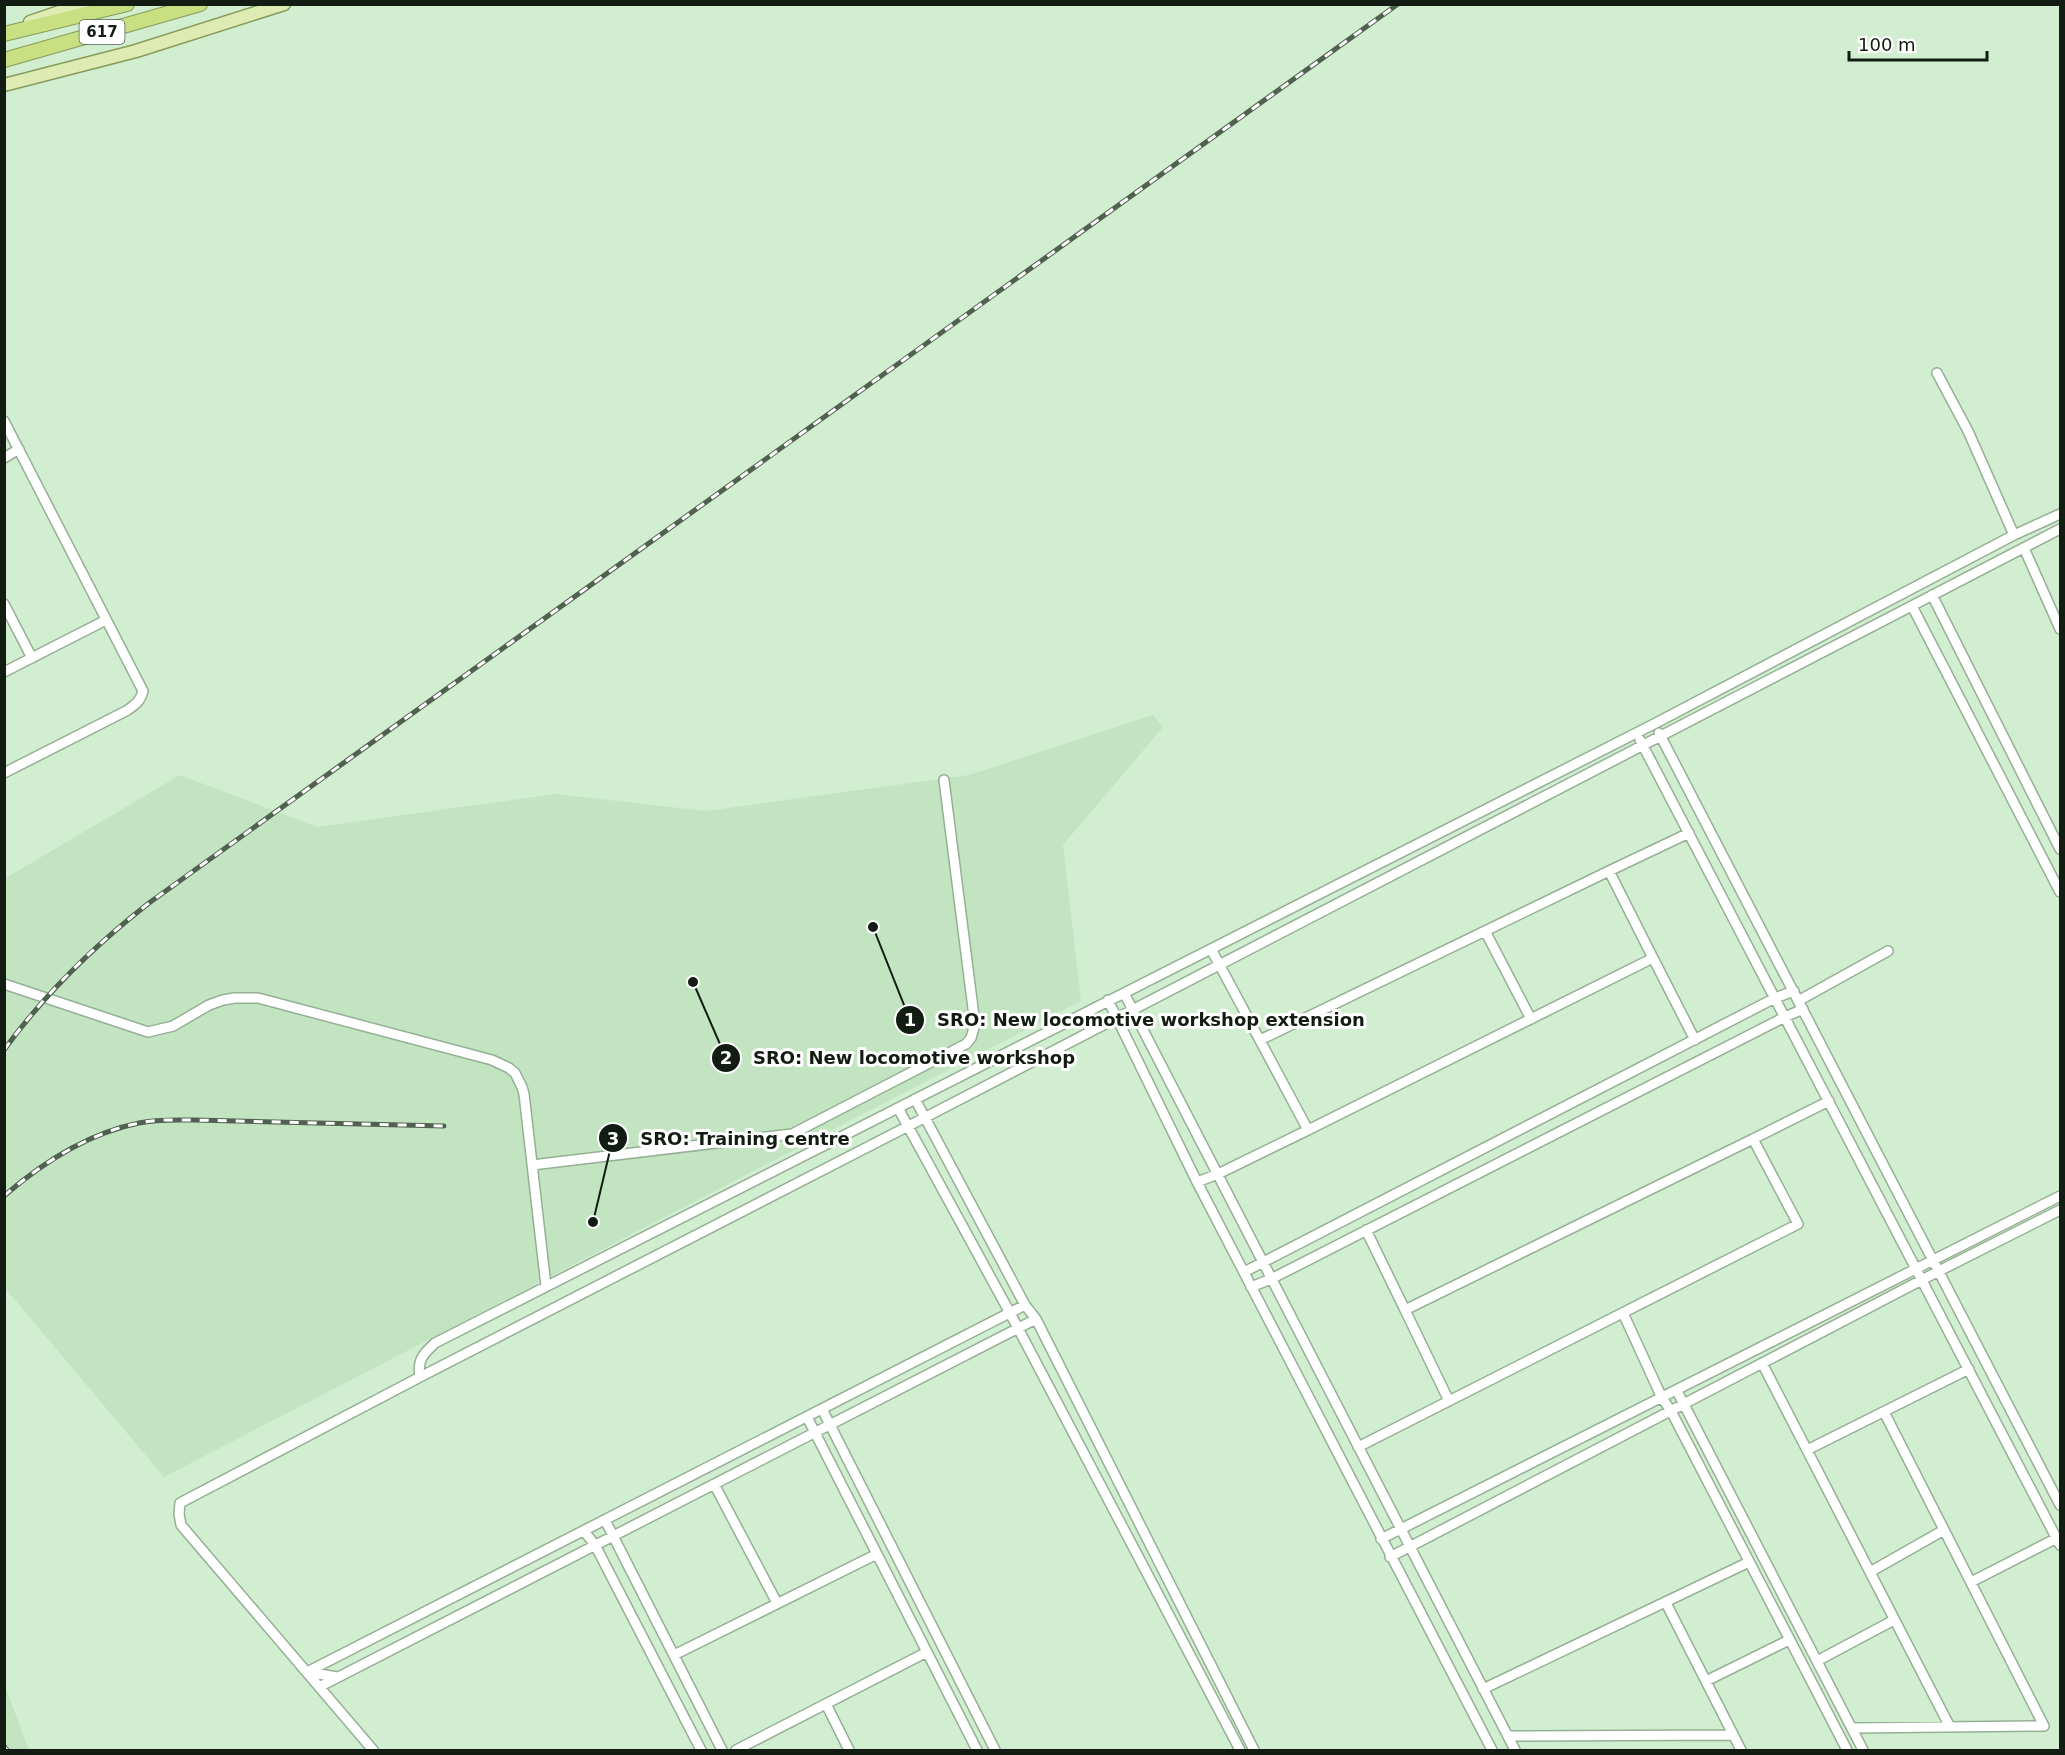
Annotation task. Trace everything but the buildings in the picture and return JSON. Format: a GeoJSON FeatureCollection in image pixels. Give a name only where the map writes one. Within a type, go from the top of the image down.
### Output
{"type":"FeatureCollection","features":[{"type":"Feature","properties":{"kind":"highway","name":"617"},"geometry":{"type":"LineString","coordinates":[[4,32],[127,4]]}},
{"type":"Feature","properties":{"kind":"highway","name":"617"},"geometry":{"type":"LineString","coordinates":[[4,60],[200,4]]}},
{"type":"Feature","properties":{"kind":"main road"},"geometry":{"type":"LineString","coordinates":[[4,32],[83,4]]}},
{"type":"Feature","properties":{"kind":"main road"},"geometry":{"type":"LineString","coordinates":[[4,85],[136,51],[284,4]]}},
{"type":"Feature","properties":{"kind":"street"},"geometry":{"type":"LineString","coordinates":[[1937,373],[1968,431],[2014,535]]}},
{"type":"Feature","properties":{"kind":"street"},"geometry":{"type":"LineString","coordinates":[[4,421],[143,691],[141,699],[126,711],[4,773]]}},
{"type":"Feature","properties":{"kind":"street"},"geometry":{"type":"LineString","coordinates":[[4,458],[19,450]]}},
{"type":"Feature","properties":{"kind":"street"},"geometry":{"type":"LineString","coordinates":[[420,1377],[418,1368],[422,1355],[435,1343],[1654,724],[2014,535],[2061,514]]}},
{"type":"Feature","properties":{"kind":"street"},"geometry":{"type":"LineString","coordinates":[[373,1750],[181,1525],[180,1503],[2061,529]]}},
{"type":"Feature","properties":{"kind":"street"},"geometry":{"type":"LineString","coordinates":[[2024,548],[2061,629]]}},
{"type":"Feature","properties":{"kind":"street"},"geometry":{"type":"LineString","coordinates":[[1932,595],[2061,849]]}},
{"type":"Feature","properties":{"kind":"street"},"geometry":{"type":"LineString","coordinates":[[4,604],[32,658]]}},
{"type":"Feature","properties":{"kind":"street"},"geometry":{"type":"LineString","coordinates":[[1912,606],[2061,892]]}},
{"type":"Feature","properties":{"kind":"street"},"geometry":{"type":"LineString","coordinates":[[4,672],[106,620]]}},
{"type":"Feature","properties":{"kind":"street"},"geometry":{"type":"LineString","coordinates":[[1654,724],[2061,1505]]}},
{"type":"Feature","properties":{"kind":"street"},"geometry":{"type":"LineString","coordinates":[[1636,733],[2058,1536],[1971,1582]]}},
{"type":"Feature","properties":{"kind":"street"},"geometry":{"type":"LineString","coordinates":[[532,1165],[792,1134],[966,1044],[971,1038],[975,1024],[944,780]]}},
{"type":"Feature","properties":{"kind":"street"},"geometry":{"type":"LineString","coordinates":[[1260,1040],[1689,833]]}},
{"type":"Feature","properties":{"kind":"street"},"geometry":{"type":"LineString","coordinates":[[1609,871],[1695,1040]]}},
{"type":"Feature","properties":{"kind":"street"},"geometry":{"type":"LineString","coordinates":[[1485,931],[1531,1019]]}},
{"type":"Feature","properties":{"kind":"street"},"geometry":{"type":"LineString","coordinates":[[1211,949],[1308,1130]]}},
{"type":"Feature","properties":{"kind":"street"},"geometry":{"type":"LineString","coordinates":[[1251,1287],[1785,1017],[1888,951]]}},
{"type":"Feature","properties":{"kind":"street"},"geometry":{"type":"LineString","coordinates":[[1197,1182],[1308,1130],[1653,958]]}},
{"type":"Feature","properties":{"kind":"street"},"geometry":{"type":"LineString","coordinates":[[4,984],[148,1032],[173,1026],[222,1000],[258,998],[492,1060],[509,1068],[515,1073],[522,1086],[546,1286]]}},
{"type":"Feature","properties":{"kind":"street"},"geometry":{"type":"LineString","coordinates":[[1244,1272],[1775,998],[1794,991]]}},
{"type":"Feature","properties":{"kind":"street"},"geometry":{"type":"LineString","coordinates":[[1124,993],[1515,1750]]}},
{"type":"Feature","properties":{"kind":"street"},"geometry":{"type":"LineString","coordinates":[[1108,1000],[1197,1182],[1492,1750]]}},
{"type":"Feature","properties":{"kind":"street"},"geometry":{"type":"LineString","coordinates":[[915,1099],[1025,1305],[1036,1318],[1254,1750]]}},
{"type":"Feature","properties":{"kind":"street"},"geometry":{"type":"LineString","coordinates":[[1405,1310],[1829,1101]]}},
{"type":"Feature","properties":{"kind":"street"},"geometry":{"type":"LineString","coordinates":[[898,1108],[1018,1328],[1239,1750]]}},
{"type":"Feature","properties":{"kind":"street"},"geometry":{"type":"LineString","coordinates":[[1358,1447],[1798,1224],[1753,1139]]}},
{"type":"Feature","properties":{"kind":"street"},"geometry":{"type":"LineString","coordinates":[[1381,1539],[2061,1196]]}},
{"type":"Feature","properties":{"kind":"street"},"geometry":{"type":"LineString","coordinates":[[1390,1557],[1939,1271],[2061,1210]]}},
{"type":"Feature","properties":{"kind":"street"},"geometry":{"type":"LineString","coordinates":[[1366,1230],[1449,1401]]}},
{"type":"Feature","properties":{"kind":"street"},"geometry":{"type":"LineString","coordinates":[[307,1672],[1025,1305]]}},
{"type":"Feature","properties":{"kind":"street"},"geometry":{"type":"LineString","coordinates":[[1623,1313],[1662,1398],[1671,1411],[1847,1750]]}},
{"type":"Feature","properties":{"kind":"street"},"geometry":{"type":"LineString","coordinates":[[319,1687],[1036,1318]]}},
{"type":"Feature","properties":{"kind":"street"},"geometry":{"type":"LineString","coordinates":[[1762,1363],[1950,1727]]}},
{"type":"Feature","properties":{"kind":"street"},"geometry":{"type":"LineString","coordinates":[[1807,1450],[1969,1369]]}},
{"type":"Feature","properties":{"kind":"street"},"geometry":{"type":"LineString","coordinates":[[1677,1391],[1863,1750]]}},
{"type":"Feature","properties":{"kind":"street"},"geometry":{"type":"LineString","coordinates":[[822,1409],[995,1750]]}},
{"type":"Feature","properties":{"kind":"street"},"geometry":{"type":"LineString","coordinates":[[1852,1728],[2044,1726],[1884,1412]]}},
{"type":"Feature","properties":{"kind":"street"},"geometry":{"type":"LineString","coordinates":[[807,1417],[977,1750]]}},
{"type":"Feature","properties":{"kind":"street"},"geometry":{"type":"LineString","coordinates":[[714,1484],[777,1603]]}},
{"type":"Feature","properties":{"kind":"street"},"geometry":{"type":"LineString","coordinates":[[605,1520],[722,1750]]}},
{"type":"Feature","properties":{"kind":"street"},"geometry":{"type":"LineString","coordinates":[[1870,1572],[1944,1530]]}},
{"type":"Feature","properties":{"kind":"street"},"geometry":{"type":"LineString","coordinates":[[584,1531],[595,1545],[701,1750]]}},
{"type":"Feature","properties":{"kind":"street"},"geometry":{"type":"LineString","coordinates":[[674,1654],[877,1554]]}},
{"type":"Feature","properties":{"kind":"street"},"geometry":{"type":"LineString","coordinates":[[1483,1689],[1749,1562]]}},
{"type":"Feature","properties":{"kind":"street"},"geometry":{"type":"LineString","coordinates":[[1666,1603],[1741,1750]]}},
{"type":"Feature","properties":{"kind":"street"},"geometry":{"type":"LineString","coordinates":[[1817,1661],[1894,1620]]}},
{"type":"Feature","properties":{"kind":"street"},"geometry":{"type":"LineString","coordinates":[[644,1639],[661,1629]]}},
{"type":"Feature","properties":{"kind":"street"},"geometry":{"type":"LineString","coordinates":[[1706,1681],[1789,1640]]}},
{"type":"Feature","properties":{"kind":"street"},"geometry":{"type":"LineString","coordinates":[[736,1750],[927,1652]]}},
{"type":"Feature","properties":{"kind":"street"},"geometry":{"type":"LineString","coordinates":[[307,1672],[338,1677]]}},
{"type":"Feature","properties":{"kind":"street"},"geometry":{"type":"LineString","coordinates":[[826,1704],[849,1750]]}},
{"type":"Feature","properties":{"kind":"street"},"geometry":{"type":"LineString","coordinates":[[1508,1736],[1733,1735]]}},
{"type":"Feature","properties":{"kind":"shaded area"},"geometry":{"type":"Polygon","coordinates":[[[1153,715],[1163,727],[1063,845],[1081,1001],[164,1477],[5,1288],[4,879],[180,775],[317,827],[555,794],[706,811],[969,775],[1153,715]]]}},
{"type":"Feature","properties":{"kind":"shaded area"},"geometry":{"type":"Polygon","coordinates":[[[4,1683],[28,1748],[30,1750],[5,1750],[4,1683]]]}},
{"type":"Feature","properties":{"kind":"railway"},"geometry":{"type":"LineString","coordinates":[[4,1050],[54,989],[109,936],[149,903],[1398,4]]}},
{"type":"Feature","properties":{"kind":"railway"},"geometry":{"type":"LineString","coordinates":[[4,1196],[50,1161],[84,1142],[120,1128],[146,1122],[194,1120],[444,1126]]}},
{"type":"Feature","properties":{"kind":"railway"},"geometry":{"type":"LineString","coordinates":[[4,1746],[7,1750]]}},
{"type":"Feature","properties":{"kind":"place","name":"SRO: New locomotive workshop extension"},"geometry":{"type":"Point","coordinates":[873,927]}},
{"type":"Feature","properties":{"kind":"place","name":"SRO: New locomotive workshop"},"geometry":{"type":"Point","coordinates":[693,982]}},
{"type":"Feature","properties":{"kind":"place","name":"SRO: Training centre"},"geometry":{"type":"Point","coordinates":[593,1222]}}]}
